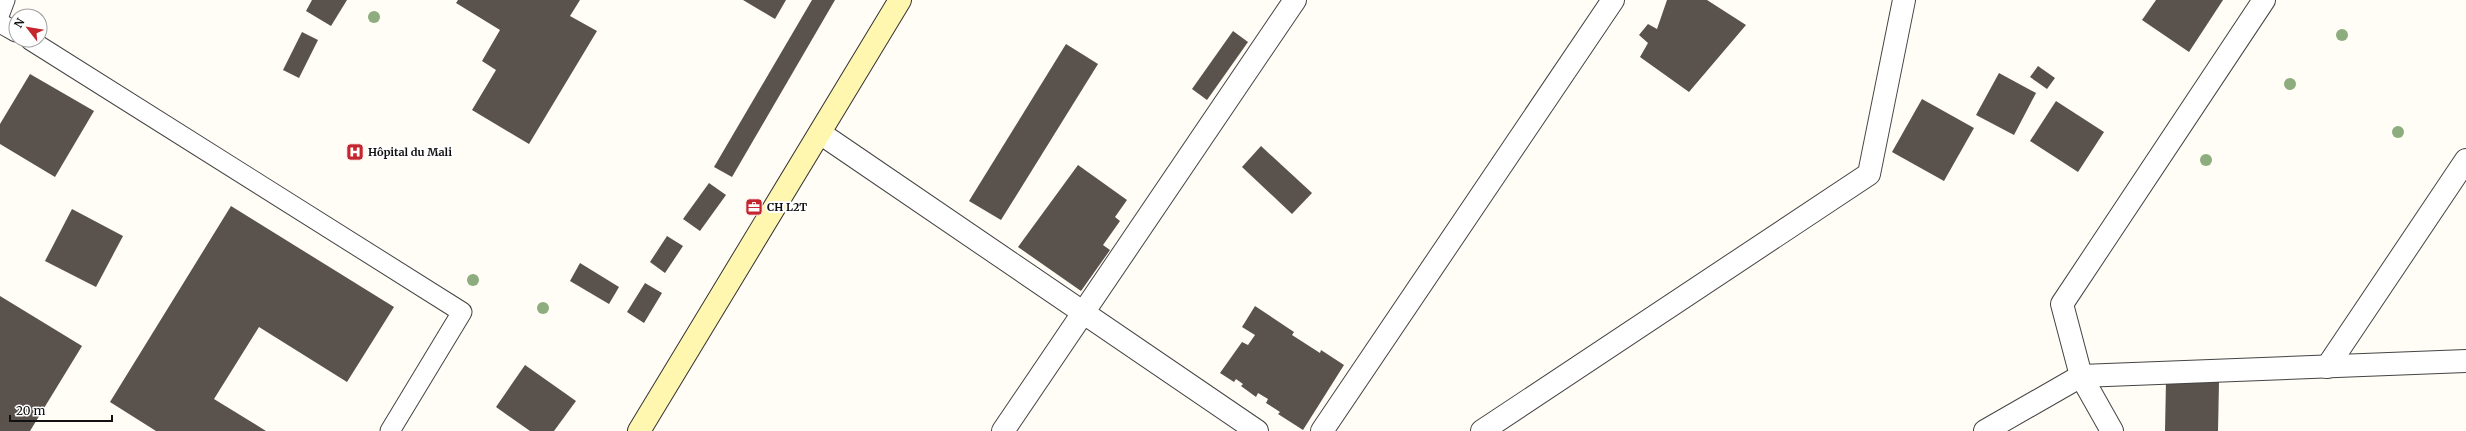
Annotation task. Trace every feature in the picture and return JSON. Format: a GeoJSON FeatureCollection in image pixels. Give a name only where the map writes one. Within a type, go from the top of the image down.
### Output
{"type":"FeatureCollection","features":[{"type":"Feature","properties":{"kind":"street"},"geometry":{"type":"LineString","coordinates":[[638,431],[900,0]]}},
{"type":"Feature","properties":{"kind":"street"},"geometry":{"type":"LineString","coordinates":[[1003,431],[1295,0]]}},
{"type":"Feature","properties":{"kind":"street"},"geometry":{"type":"LineString","coordinates":[[1322,431],[1613,0]]}},
{"type":"Feature","properties":{"kind":"street"},"geometry":{"type":"LineString","coordinates":[[1482,431],[1869,174],[1904,0]]}},
{"type":"Feature","properties":{"kind":"street"},"geometry":{"type":"LineString","coordinates":[[2112,431],[2081,376],[2062,304],[2264,0]]}},
{"type":"Feature","properties":{"kind":"street"},"geometry":{"type":"LineString","coordinates":[[820,133],[1257,431]]}},
{"type":"Feature","properties":{"kind":"street"},"geometry":{"type":"LineString","coordinates":[[2327,367],[2466,160]]}},
{"type":"Feature","properties":{"kind":"street"},"geometry":{"type":"LineString","coordinates":[[1985,431],[2081,376],[2466,362]]}},
{"type":"Feature","properties":{"kind":"lane"},"geometry":{"type":"LineString","coordinates":[[0,13],[5,0]]}},
{"type":"Feature","properties":{"kind":"lane"},"geometry":{"type":"LineString","coordinates":[[43,48],[462,312],[390,431]]}},
{"type":"Feature","properties":{"kind":"building"},"geometry":{"type":"Polygon","coordinates":[[[312,0],[347,0],[331,26],[306,11],[312,0]]]}},
{"type":"Feature","properties":{"kind":"building"},"geometry":{"type":"Polygon","coordinates":[[[458,0],[580,0],[570,16],[597,31],[529,144],[472,110],[496,70],[482,61],[500,30],[456,3],[458,0]]]}},
{"type":"Feature","properties":{"kind":"building"},"geometry":{"type":"Polygon","coordinates":[[[743,0],[786,0],[775,19],[743,0]]]}},
{"type":"Feature","properties":{"kind":"building"},"geometry":{"type":"Polygon","coordinates":[[[812,0],[835,0],[732,177],[714,167],[812,0]]]}},
{"type":"Feature","properties":{"kind":"building"},"geometry":{"type":"Polygon","coordinates":[[[1667,0],[1707,0],[1746,25],[1689,92],[1640,57],[1648,43],[1639,35],[1648,24],[1657,29],[1667,0]]]}},
{"type":"Feature","properties":{"kind":"building"},"geometry":{"type":"Polygon","coordinates":[[[2156,0],[2223,0],[2189,52],[2142,20],[2156,0]]]}},
{"type":"Feature","properties":{"kind":"building"},"geometry":{"type":"Polygon","coordinates":[[[1233,31],[1248,42],[1207,100],[1192,89],[1233,31]]]}},
{"type":"Feature","properties":{"kind":"building"},"geometry":{"type":"Polygon","coordinates":[[[302,32],[318,40],[299,78],[283,70],[302,32]]]}},
{"type":"Feature","properties":{"kind":"building"},"geometry":{"type":"Polygon","coordinates":[[[1066,44],[1098,64],[1001,220],[969,201],[1066,44]]]}},
{"type":"Feature","properties":{"kind":"building"},"geometry":{"type":"Polygon","coordinates":[[[2038,66],[2055,78],[2047,89],[2030,77],[2038,66]]]}},
{"type":"Feature","properties":{"kind":"building"},"geometry":{"type":"Polygon","coordinates":[[[1999,73],[2036,93],[2014,135],[1976,115],[1999,73]]]}},
{"type":"Feature","properties":{"kind":"building"},"geometry":{"type":"Polygon","coordinates":[[[30,74],[94,111],[55,177],[0,144],[0,124],[30,74]]]}},
{"type":"Feature","properties":{"kind":"building"},"geometry":{"type":"Polygon","coordinates":[[[1922,99],[1974,128],[1944,181],[1892,152],[1922,99]]]}},
{"type":"Feature","properties":{"kind":"building"},"geometry":{"type":"Polygon","coordinates":[[[2056,101],[2104,132],[2078,172],[2030,141],[2056,101]]]}},
{"type":"Feature","properties":{"kind":"building"},"geometry":{"type":"Polygon","coordinates":[[[1261,146],[1312,193],[1292,214],[1242,167],[1261,146]]]}},
{"type":"Feature","properties":{"kind":"building"},"geometry":{"type":"Polygon","coordinates":[[[1078,165],[1127,200],[1115,217],[1120,221],[1103,245],[1110,250],[1081,291],[1018,247],[1078,165]]]}},
{"type":"Feature","properties":{"kind":"building"},"geometry":{"type":"Polygon","coordinates":[[[709,183],[726,195],[700,231],[683,219],[709,183]]]}},
{"type":"Feature","properties":{"kind":"building"},"geometry":{"type":"Polygon","coordinates":[[[231,206],[394,307],[347,382],[259,327],[214,399],[266,431],[156,431],[110,402],[231,206]]]}},
{"type":"Feature","properties":{"kind":"building"},"geometry":{"type":"Polygon","coordinates":[[[72,209],[123,236],[96,287],[45,261],[72,209]]]}},
{"type":"Feature","properties":{"kind":"building"},"geometry":{"type":"Polygon","coordinates":[[[667,236],[683,246],[665,273],[650,262],[667,236]]]}},
{"type":"Feature","properties":{"kind":"building"},"geometry":{"type":"Polygon","coordinates":[[[580,263],[619,287],[609,304],[570,281],[580,263]]]}},
{"type":"Feature","properties":{"kind":"building"},"geometry":{"type":"Polygon","coordinates":[[[645,283],[662,293],[644,323],[627,312],[645,283]]]}},
{"type":"Feature","properties":{"kind":"building"},"geometry":{"type":"Polygon","coordinates":[[[0,296],[82,346],[30,431],[0,431],[0,296]]]}},
{"type":"Feature","properties":{"kind":"building"},"geometry":{"type":"Polygon","coordinates":[[[1255,306],[1294,332],[1292,335],[1320,353],[1321,350],[1344,365],[1303,430],[1278,414],[1280,412],[1266,403],[1268,399],[1258,393],[1256,397],[1241,386],[1243,384],[1236,379],[1234,382],[1220,373],[1242,342],[1248,345],[1255,335],[1242,327],[1255,306]]]}},
{"type":"Feature","properties":{"kind":"building"},"geometry":{"type":"Polygon","coordinates":[[[525,365],[576,401],[554,431],[530,431],[496,407],[525,365]]]}},
{"type":"Feature","properties":{"kind":"building"},"geometry":{"type":"Polygon","coordinates":[[[2166,381],[2219,382],[2218,431],[2165,431],[2166,381]]]}},
{"type":"Feature","properties":{"kind":"place","name":"Hôpital du Mali"},"geometry":{"type":"Point","coordinates":[355,152]}},
{"type":"Feature","properties":{"kind":"place","name":"CH L2T"},"geometry":{"type":"Point","coordinates":[754,207]}}]}
